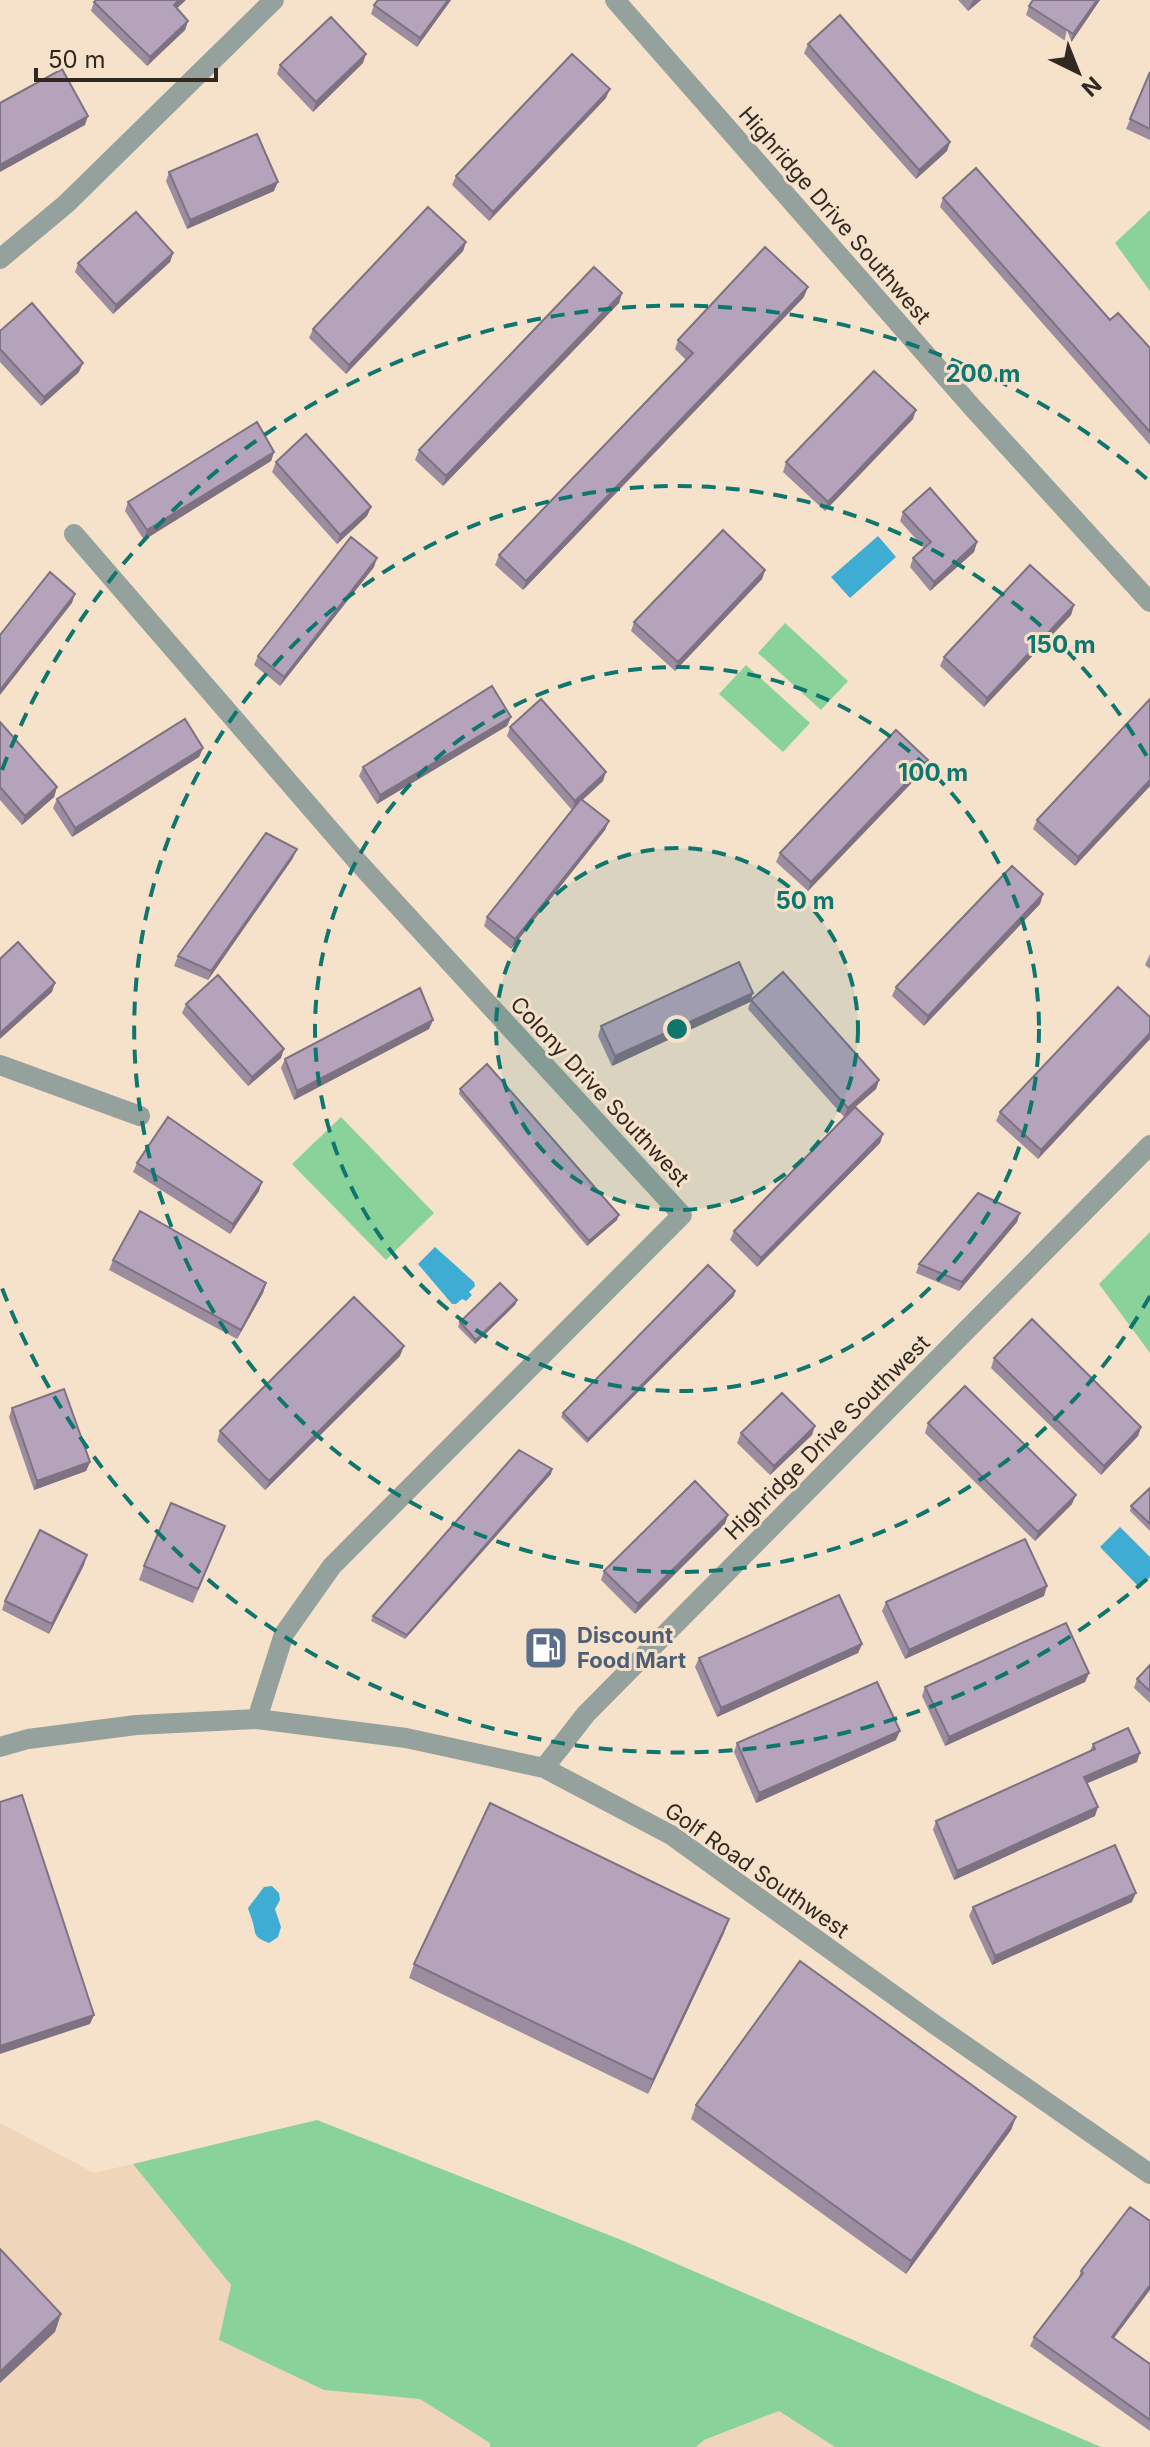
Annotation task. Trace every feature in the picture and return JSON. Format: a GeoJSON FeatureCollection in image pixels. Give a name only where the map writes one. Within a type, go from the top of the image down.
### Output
{"type":"FeatureCollection","features":[{"type":"Feature","properties":{"kind":"street"},"geometry":{"type":"LineString","coordinates":[[0,259],[66,204],[274,0]]}},
{"type":"Feature","properties":{"kind":"street","name":"Highridge Drive Southwest"},"geometry":{"type":"LineString","coordinates":[[615,0],[972,407],[1150,602]]}},
{"type":"Feature","properties":{"kind":"street","name":"Colony Drive Southwest"},"geometry":{"type":"LineString","coordinates":[[74,534],[356,860],[682,1215],[332,1566],[284,1634],[257,1719]]}},
{"type":"Feature","properties":{"kind":"street"},"geometry":{"type":"LineString","coordinates":[[0,1065],[140,1116]]}},
{"type":"Feature","properties":{"kind":"street","name":"Highridge Drive Southwest"},"geometry":{"type":"LineString","coordinates":[[544,1768],[586,1714],[1142,1167],[1150,1145]]}},
{"type":"Feature","properties":{"kind":"street","name":"Golf Road Southwest"},"geometry":{"type":"LineString","coordinates":[[0,1747],[28,1739],[136,1725],[257,1719],[406,1738],[544,1768],[671,1835],[1150,2174]]}},
{"type":"Feature","properties":{"kind":"shaded area"},"geometry":{"type":"Polygon","coordinates":[[[0,2123],[94,2173],[133,2164],[231,2285],[219,2340],[324,2390],[420,2399],[490,2443],[490,2447],[0,2447],[0,2123]]]}},
{"type":"Feature","properties":{"kind":"shaded area"},"geometry":{"type":"Polygon","coordinates":[[[779,2411],[835,2447],[696,2447],[704,2440],[779,2411]]]}},
{"type":"Feature","properties":{"kind":"green space"},"geometry":{"type":"Polygon","coordinates":[[[1150,210],[1150,291],[1115,243],[1150,210]]]}},
{"type":"Feature","properties":{"kind":"green space"},"geometry":{"type":"Polygon","coordinates":[[[785,623],[848,681],[821,710],[758,653],[785,623]]]}},
{"type":"Feature","properties":{"kind":"green space"},"geometry":{"type":"Polygon","coordinates":[[[746,665],[810,723],[783,752],[719,694],[746,665]]]}},
{"type":"Feature","properties":{"kind":"green space"},"geometry":{"type":"Polygon","coordinates":[[[341,1117],[434,1213],[386,1260],[292,1164],[341,1117]]]}},
{"type":"Feature","properties":{"kind":"green space"},"geometry":{"type":"Polygon","coordinates":[[[1150,1232],[1150,1353],[1099,1284],[1150,1232]]]}},
{"type":"Feature","properties":{"kind":"green space"},"geometry":{"type":"Polygon","coordinates":[[[317,2120],[624,2241],[1101,2447],[835,2447],[779,2411],[704,2440],[696,2447],[490,2447],[490,2443],[420,2399],[324,2390],[219,2340],[231,2285],[133,2164],[317,2120]]]}},
{"type":"Feature","properties":{"kind":"water"},"geometry":{"type":"Polygon","coordinates":[[[878,536],[896,557],[850,598],[831,577],[878,536]]]}},
{"type":"Feature","properties":{"kind":"water"},"geometry":{"type":"Polygon","coordinates":[[[435,1247],[474,1282],[475,1286],[469,1292],[472,1295],[466,1301],[462,1299],[452,1304],[418,1264],[435,1247]]]}},
{"type":"Feature","properties":{"kind":"water"},"geometry":{"type":"Polygon","coordinates":[[[1120,1527],[1150,1557],[1150,1577],[1140,1588],[1100,1547],[1120,1527]]]}},
{"type":"Feature","properties":{"kind":"water"},"geometry":{"type":"Polygon","coordinates":[[[272,1886],[279,1893],[280,1900],[275,1909],[281,1927],[278,1937],[269,1943],[256,1934],[248,1908],[264,1887],[272,1886]]]}},
{"type":"Feature","properties":{"kind":"building"},"geometry":{"type":"Polygon","coordinates":[[[179,0],[174,5],[188,21],[150,57],[94,2],[179,0]]]}},
{"type":"Feature","properties":{"kind":"building"},"geometry":{"type":"Polygon","coordinates":[[[378,0],[448,0],[420,38],[374,5],[378,0]]]}},
{"type":"Feature","properties":{"kind":"building"},"geometry":{"type":"Polygon","coordinates":[[[1033,0],[1097,0],[1073,34],[1029,6],[1033,0]]]}},
{"type":"Feature","properties":{"kind":"building"},"geometry":{"type":"Polygon","coordinates":[[[840,15],[950,142],[919,170],[808,44],[840,15]]]}},
{"type":"Feature","properties":{"kind":"building"},"geometry":{"type":"Polygon","coordinates":[[[331,17],[366,54],[316,102],[280,65],[331,17]]]}},
{"type":"Feature","properties":{"kind":"building"},"geometry":{"type":"Polygon","coordinates":[[[572,54],[610,89],[493,212],[456,176],[572,54]]]}},
{"type":"Feature","properties":{"kind":"building"},"geometry":{"type":"Polygon","coordinates":[[[62,69],[88,116],[0,165],[0,103],[62,69]]]}},
{"type":"Feature","properties":{"kind":"building"},"geometry":{"type":"Polygon","coordinates":[[[1150,72],[1150,129],[1130,119],[1150,72]]]}},
{"type":"Feature","properties":{"kind":"building"},"geometry":{"type":"Polygon","coordinates":[[[257,134],[278,182],[190,220],[169,172],[257,134]]]}},
{"type":"Feature","properties":{"kind":"building"},"geometry":{"type":"Polygon","coordinates":[[[976,168],[1110,320],[1118,313],[1150,348],[1150,432],[943,198],[976,168]]]}},
{"type":"Feature","properties":{"kind":"building"},"geometry":{"type":"Polygon","coordinates":[[[428,207],[466,242],[349,365],[313,329],[428,207]]]}},
{"type":"Feature","properties":{"kind":"building"},"geometry":{"type":"Polygon","coordinates":[[[136,212],[173,253],[116,305],[78,263],[136,212]]]}},
{"type":"Feature","properties":{"kind":"building"},"geometry":{"type":"Polygon","coordinates":[[[765,247],[808,287],[526,581],[499,555],[693,353],[678,340],[765,247]]]}},
{"type":"Feature","properties":{"kind":"building"},"geometry":{"type":"Polygon","coordinates":[[[594,267],[622,293],[446,476],[419,450],[594,267]]]}},
{"type":"Feature","properties":{"kind":"building"},"geometry":{"type":"Polygon","coordinates":[[[32,303],[83,363],[44,397],[0,349],[0,331],[32,303]]]}},
{"type":"Feature","properties":{"kind":"building"},"geometry":{"type":"Polygon","coordinates":[[[874,371],[916,410],[828,502],[786,462],[874,371]]]}},
{"type":"Feature","properties":{"kind":"building"},"geometry":{"type":"Polygon","coordinates":[[[257,422],[274,452],[147,530],[128,502],[257,422]]]}},
{"type":"Feature","properties":{"kind":"building"},"geometry":{"type":"Polygon","coordinates":[[[306,434],[371,507],[340,535],[276,462],[306,434]]]}},
{"type":"Feature","properties":{"kind":"building"},"geometry":{"type":"Polygon","coordinates":[[[930,488],[977,542],[934,582],[913,558],[931,542],[903,512],[930,488]]]}},
{"type":"Feature","properties":{"kind":"building"},"geometry":{"type":"Polygon","coordinates":[[[723,530],[765,570],[678,662],[634,622],[723,530]]]}},
{"type":"Feature","properties":{"kind":"building"},"geometry":{"type":"Polygon","coordinates":[[[351,537],[377,558],[284,677],[258,656],[351,537]]]}},
{"type":"Feature","properties":{"kind":"building"},"geometry":{"type":"Polygon","coordinates":[[[1030,565],[1074,605],[987,698],[944,657],[1030,565]]]}},
{"type":"Feature","properties":{"kind":"building"},"geometry":{"type":"Polygon","coordinates":[[[50,572],[75,594],[0,690],[0,635],[50,572]]]}},
{"type":"Feature","properties":{"kind":"building"},"geometry":{"type":"Polygon","coordinates":[[[492,686],[511,717],[380,795],[363,767],[492,686]]]}},
{"type":"Feature","properties":{"kind":"building"},"geometry":{"type":"Polygon","coordinates":[[[541,699],[606,772],[575,801],[510,727],[541,699]]]}},
{"type":"Feature","properties":{"kind":"building"},"geometry":{"type":"Polygon","coordinates":[[[1150,699],[1150,780],[1078,857],[1037,820],[1150,699]]]}},
{"type":"Feature","properties":{"kind":"building"},"geometry":{"type":"Polygon","coordinates":[[[185,719],[203,748],[75,828],[57,799],[185,719]]]}},
{"type":"Feature","properties":{"kind":"building"},"geometry":{"type":"Polygon","coordinates":[[[0,722],[57,787],[25,816],[0,787],[0,722]]]}},
{"type":"Feature","properties":{"kind":"building"},"geometry":{"type":"Polygon","coordinates":[[[896,730],[928,760],[811,882],[780,853],[896,730]]]}},
{"type":"Feature","properties":{"kind":"building"},"geometry":{"type":"Polygon","coordinates":[[[581,799],[609,821],[515,939],[487,917],[581,799]]]}},
{"type":"Feature","properties":{"kind":"building"},"geometry":{"type":"Polygon","coordinates":[[[266,833],[297,849],[211,971],[178,956],[266,833]]]}},
{"type":"Feature","properties":{"kind":"building"},"geometry":{"type":"Polygon","coordinates":[[[1012,866],[1043,894],[928,1016],[896,987],[1012,866]]]}},
{"type":"Feature","properties":{"kind":"building"},"geometry":{"type":"Polygon","coordinates":[[[18,942],[55,983],[0,1033],[0,959],[18,942]]]}},
{"type":"Feature","properties":{"kind":"building"},"geometry":{"type":"Polygon","coordinates":[[[739,962],[753,993],[615,1056],[601,1026],[739,962]]]}},
{"type":"Feature","properties":{"kind":"building"},"geometry":{"type":"Polygon","coordinates":[[[783,972],[879,1080],[848,1108],[751,1000],[783,972]]]}},
{"type":"Feature","properties":{"kind":"building"},"geometry":{"type":"Polygon","coordinates":[[[218,975],[284,1049],[252,1077],[186,1004],[218,975]]]}},
{"type":"Feature","properties":{"kind":"building"},"geometry":{"type":"Polygon","coordinates":[[[1118,987],[1150,1017],[1150,1033],[1041,1150],[1000,1112],[1118,987]]]}},
{"type":"Feature","properties":{"kind":"building"},"geometry":{"type":"Polygon","coordinates":[[[420,988],[433,1020],[297,1091],[285,1059],[420,988]]]}},
{"type":"Feature","properties":{"kind":"building"},"geometry":{"type":"Polygon","coordinates":[[[487,1064],[619,1215],[589,1241],[460,1089],[487,1064]]]}},
{"type":"Feature","properties":{"kind":"building"},"geometry":{"type":"Polygon","coordinates":[[[855,1107],[883,1134],[761,1258],[734,1231],[855,1107]]]}},
{"type":"Feature","properties":{"kind":"building"},"geometry":{"type":"Polygon","coordinates":[[[168,1117],[262,1182],[233,1224],[137,1163],[168,1117]]]}},
{"type":"Feature","properties":{"kind":"building"},"geometry":{"type":"Polygon","coordinates":[[[978,1193],[1020,1213],[962,1282],[919,1264],[978,1193]]]}},
{"type":"Feature","properties":{"kind":"building"},"geometry":{"type":"Polygon","coordinates":[[[140,1211],[266,1283],[241,1330],[113,1260],[140,1211]]]}},
{"type":"Feature","properties":{"kind":"building"},"geometry":{"type":"Polygon","coordinates":[[[708,1265],[735,1291],[588,1439],[563,1413],[708,1265]]]}},
{"type":"Feature","properties":{"kind":"building"},"geometry":{"type":"Polygon","coordinates":[[[500,1283],[517,1300],[476,1340],[460,1322],[500,1283]]]}},
{"type":"Feature","properties":{"kind":"building"},"geometry":{"type":"Polygon","coordinates":[[[354,1297],[404,1346],[269,1481],[220,1431],[354,1297]]]}},
{"type":"Feature","properties":{"kind":"building"},"geometry":{"type":"Polygon","coordinates":[[[1032,1319],[1141,1427],[1104,1466],[994,1358],[1032,1319]]]}},
{"type":"Feature","properties":{"kind":"building"},"geometry":{"type":"Polygon","coordinates":[[[965,1386],[1076,1495],[1038,1532],[928,1423],[965,1386]]]}},
{"type":"Feature","properties":{"kind":"building"},"geometry":{"type":"Polygon","coordinates":[[[64,1389],[90,1462],[37,1481],[12,1408],[64,1389]]]}},
{"type":"Feature","properties":{"kind":"building"},"geometry":{"type":"Polygon","coordinates":[[[782,1393],[815,1426],[774,1466],[741,1433],[782,1393]]]}},
{"type":"Feature","properties":{"kind":"building"},"geometry":{"type":"Polygon","coordinates":[[[519,1450],[552,1469],[407,1635],[373,1616],[519,1450]]]}},
{"type":"Feature","properties":{"kind":"building"},"geometry":{"type":"Polygon","coordinates":[[[695,1481],[728,1515],[638,1604],[604,1571],[695,1481]]]}},
{"type":"Feature","properties":{"kind":"building"},"geometry":{"type":"Polygon","coordinates":[[[1150,1488],[1150,1524],[1131,1506],[1150,1488]]]}},
{"type":"Feature","properties":{"kind":"building"},"geometry":{"type":"Polygon","coordinates":[[[171,1503],[225,1526],[198,1589],[144,1566],[171,1503]]]}},
{"type":"Feature","properties":{"kind":"building"},"geometry":{"type":"Polygon","coordinates":[[[40,1530],[87,1555],[52,1624],[5,1601],[40,1530]]]}},
{"type":"Feature","properties":{"kind":"building"},"geometry":{"type":"Polygon","coordinates":[[[1025,1539],[1047,1586],[909,1650],[886,1602],[1025,1539]]]}},
{"type":"Feature","properties":{"kind":"building"},"geometry":{"type":"Polygon","coordinates":[[[839,1595],[862,1644],[721,1708],[699,1658],[839,1595]]]}},
{"type":"Feature","properties":{"kind":"building"},"geometry":{"type":"Polygon","coordinates":[[[1066,1623],[1089,1673],[949,1737],[925,1687],[1066,1623]]]}},
{"type":"Feature","properties":{"kind":"building"},"geometry":{"type":"Polygon","coordinates":[[[1150,1665],[1150,1691],[1137,1679],[1150,1665]]]}},
{"type":"Feature","properties":{"kind":"building"},"geometry":{"type":"Polygon","coordinates":[[[877,1682],[900,1731],[759,1793],[737,1743],[877,1682]]]}},
{"type":"Feature","properties":{"kind":"building"},"geometry":{"type":"Polygon","coordinates":[[[1128,1728],[1140,1753],[1084,1777],[1098,1807],[957,1871],[936,1821],[1095,1749],[1093,1744],[1128,1728]]]}},
{"type":"Feature","properties":{"kind":"building"},"geometry":{"type":"Polygon","coordinates":[[[22,1795],[94,2015],[0,2046],[0,1802],[22,1795]]]}},
{"type":"Feature","properties":{"kind":"building"},"geometry":{"type":"Polygon","coordinates":[[[490,1803],[729,1919],[653,2080],[414,1964],[490,1803]]]}},
{"type":"Feature","properties":{"kind":"building"},"geometry":{"type":"Polygon","coordinates":[[[1115,1845],[1136,1893],[995,1956],[973,1907],[1115,1845]]]}},
{"type":"Feature","properties":{"kind":"building"},"geometry":{"type":"Polygon","coordinates":[[[800,1961],[1016,2117],[911,2261],[696,2105],[800,1961]]]}},
{"type":"Feature","properties":{"kind":"building"},"geometry":{"type":"Polygon","coordinates":[[[1130,2207],[1150,2221],[1150,2285],[1112,2337],[1150,2364],[1150,2420],[1034,2337],[1130,2207]]]}},
{"type":"Feature","properties":{"kind":"building"},"geometry":{"type":"Polygon","coordinates":[[[0,2249],[61,2314],[0,2372],[0,2249]]]}},
{"type":"Feature","properties":{"kind":"place","name":"Discount Food Mart"},"geometry":{"type":"Point","coordinates":[546,1648]}}]}
